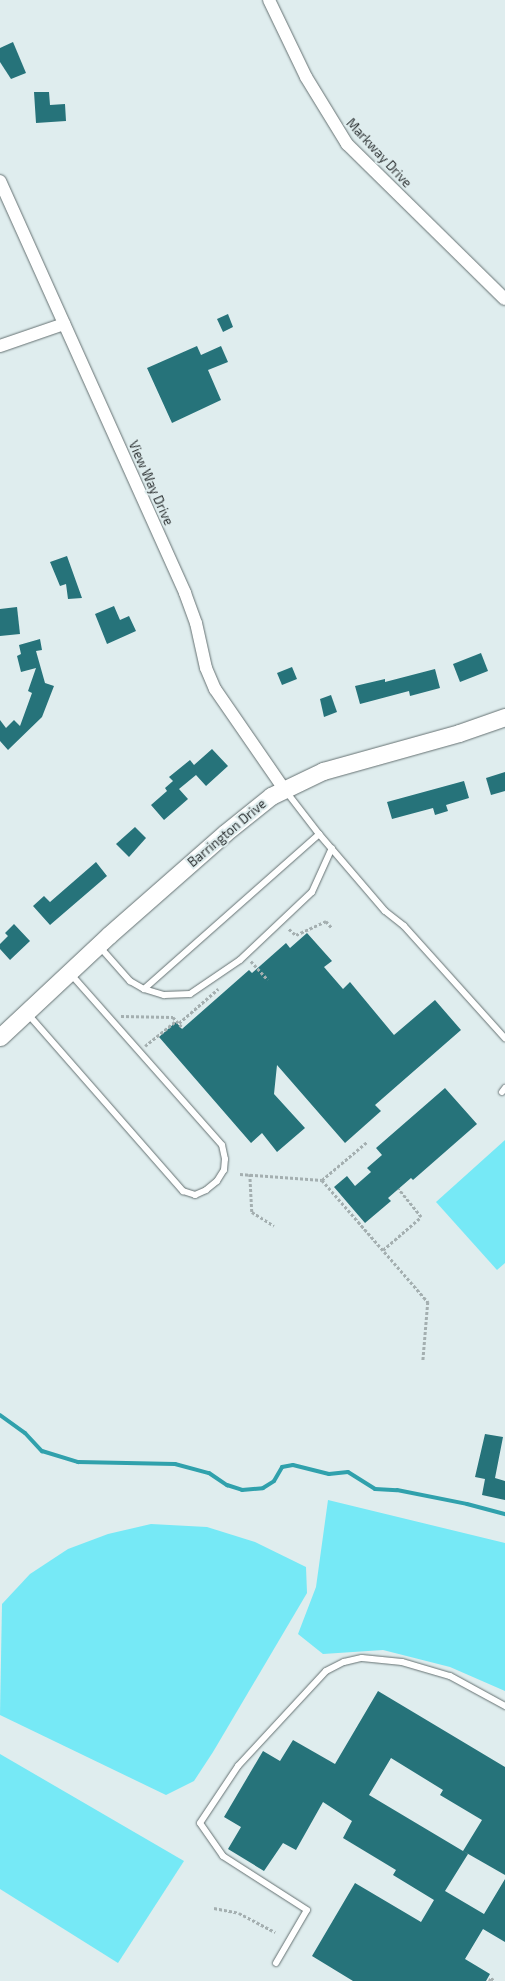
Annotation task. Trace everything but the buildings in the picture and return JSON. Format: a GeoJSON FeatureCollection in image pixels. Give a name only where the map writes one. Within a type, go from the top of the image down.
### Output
{"type":"FeatureCollection","features":[{"type":"Feature","properties":{"kind":"street","name":"Markway Drive"},"geometry":{"type":"LineString","coordinates":[[269,0],[306,77],[344,139],[505,298]]}},
{"type":"Feature","properties":{"kind":"street","name":"View Way Drive"},"geometry":{"type":"LineString","coordinates":[[0,182],[185,594],[196,623],[206,668],[215,689],[284,789]]}},
{"type":"Feature","properties":{"kind":"street"},"geometry":{"type":"LineString","coordinates":[[0,346],[64,324]]}},
{"type":"Feature","properties":{"kind":"street","name":"Barrington Drive"},"geometry":{"type":"LineString","coordinates":[[0,1037],[98,944],[225,833],[284,789],[336,767],[459,733],[505,717]]}},
{"type":"Feature","properties":{"kind":"lane"},"geometry":{"type":"LineString","coordinates":[[284,789],[319,834],[385,911],[404,926],[505,1038]]}},
{"type":"Feature","properties":{"kind":"lane"},"geometry":{"type":"LineString","coordinates":[[144,989],[319,834]]}},
{"type":"Feature","properties":{"kind":"lane"},"geometry":{"type":"LineString","coordinates":[[98,944],[130,981],[144,989],[164,995],[190,994],[240,960],[312,892],[332,848]]}},
{"type":"Feature","properties":{"kind":"lane"},"geometry":{"type":"LineString","coordinates":[[26,1012],[183,1191],[195,1194],[206,1190],[217,1182],[224,1170],[225,1159],[222,1145],[69,972]]}},
{"type":"Feature","properties":{"kind":"lane"},"geometry":{"type":"LineString","coordinates":[[276,1963],[307,1910],[223,1856],[200,1823],[238,1766],[326,1671],[344,1662],[362,1658],[402,1662],[450,1676],[505,1706]]}},
{"type":"Feature","properties":{"kind":"path"},"geometry":{"type":"LineString","coordinates":[[289,929],[296,935],[326,921],[332,928]]}},
{"type":"Feature","properties":{"kind":"path"},"geometry":{"type":"LineString","coordinates":[[251,961],[268,980]]}},
{"type":"Feature","properties":{"kind":"path"},"geometry":{"type":"LineString","coordinates":[[148,1044],[218,989]]}},
{"type":"Feature","properties":{"kind":"path"},"geometry":{"type":"LineString","coordinates":[[119,1016],[172,1017],[183,1028]]}},
{"type":"Feature","properties":{"kind":"path"},"geometry":{"type":"LineString","coordinates":[[322,1180],[368,1141]]}},
{"type":"Feature","properties":{"kind":"path"},"geometry":{"type":"LineString","coordinates":[[240,1174],[322,1180],[428,1302],[423,1361]]}},
{"type":"Feature","properties":{"kind":"path"},"geometry":{"type":"LineString","coordinates":[[250,1174],[252,1212],[274,1226]]}},
{"type":"Feature","properties":{"kind":"path"},"geometry":{"type":"LineString","coordinates":[[383,1250],[421,1217],[398,1189]]}},
{"type":"Feature","properties":{"kind":"path"},"geometry":{"type":"LineString","coordinates":[[214,1908],[239,1913],[275,1932]]}},
{"type":"Feature","properties":{"kind":"path"},"geometry":{"type":"LineString","coordinates":[[489,1981],[491,1978],[495,1981]]}},
{"type":"Feature","properties":{"kind":"shaded area"},"geometry":{"type":"Polygon","coordinates":[[[505,1140],[505,1263],[497,1270],[436,1202],[505,1140]]]}},
{"type":"Feature","properties":{"kind":"shaded area"},"geometry":{"type":"Polygon","coordinates":[[[328,1500],[505,1543],[505,1691],[450,1667],[383,1650],[323,1654],[298,1634],[316,1587],[328,1500]]]}},
{"type":"Feature","properties":{"kind":"shaded area"},"geometry":{"type":"Polygon","coordinates":[[[151,1524],[207,1527],[255,1542],[306,1567],[307,1593],[213,1752],[194,1781],[166,1795],[0,1715],[2,1604],[30,1574],[68,1549],[108,1534],[151,1524]]]}},
{"type":"Feature","properties":{"kind":"shaded area"},"geometry":{"type":"Polygon","coordinates":[[[0,1754],[184,1861],[118,1963],[0,1889],[0,1754]]]}},
{"type":"Feature","properties":{"kind":"waterway"},"geometry":{"type":"LineString","coordinates":[[0,1415],[25,1433],[42,1451],[78,1462],[175,1464],[209,1473],[227,1485],[242,1490],[263,1488],[274,1481],[282,1467],[293,1465],[329,1474],[348,1472],[375,1489],[397,1490],[467,1504],[505,1514]]}}]}
